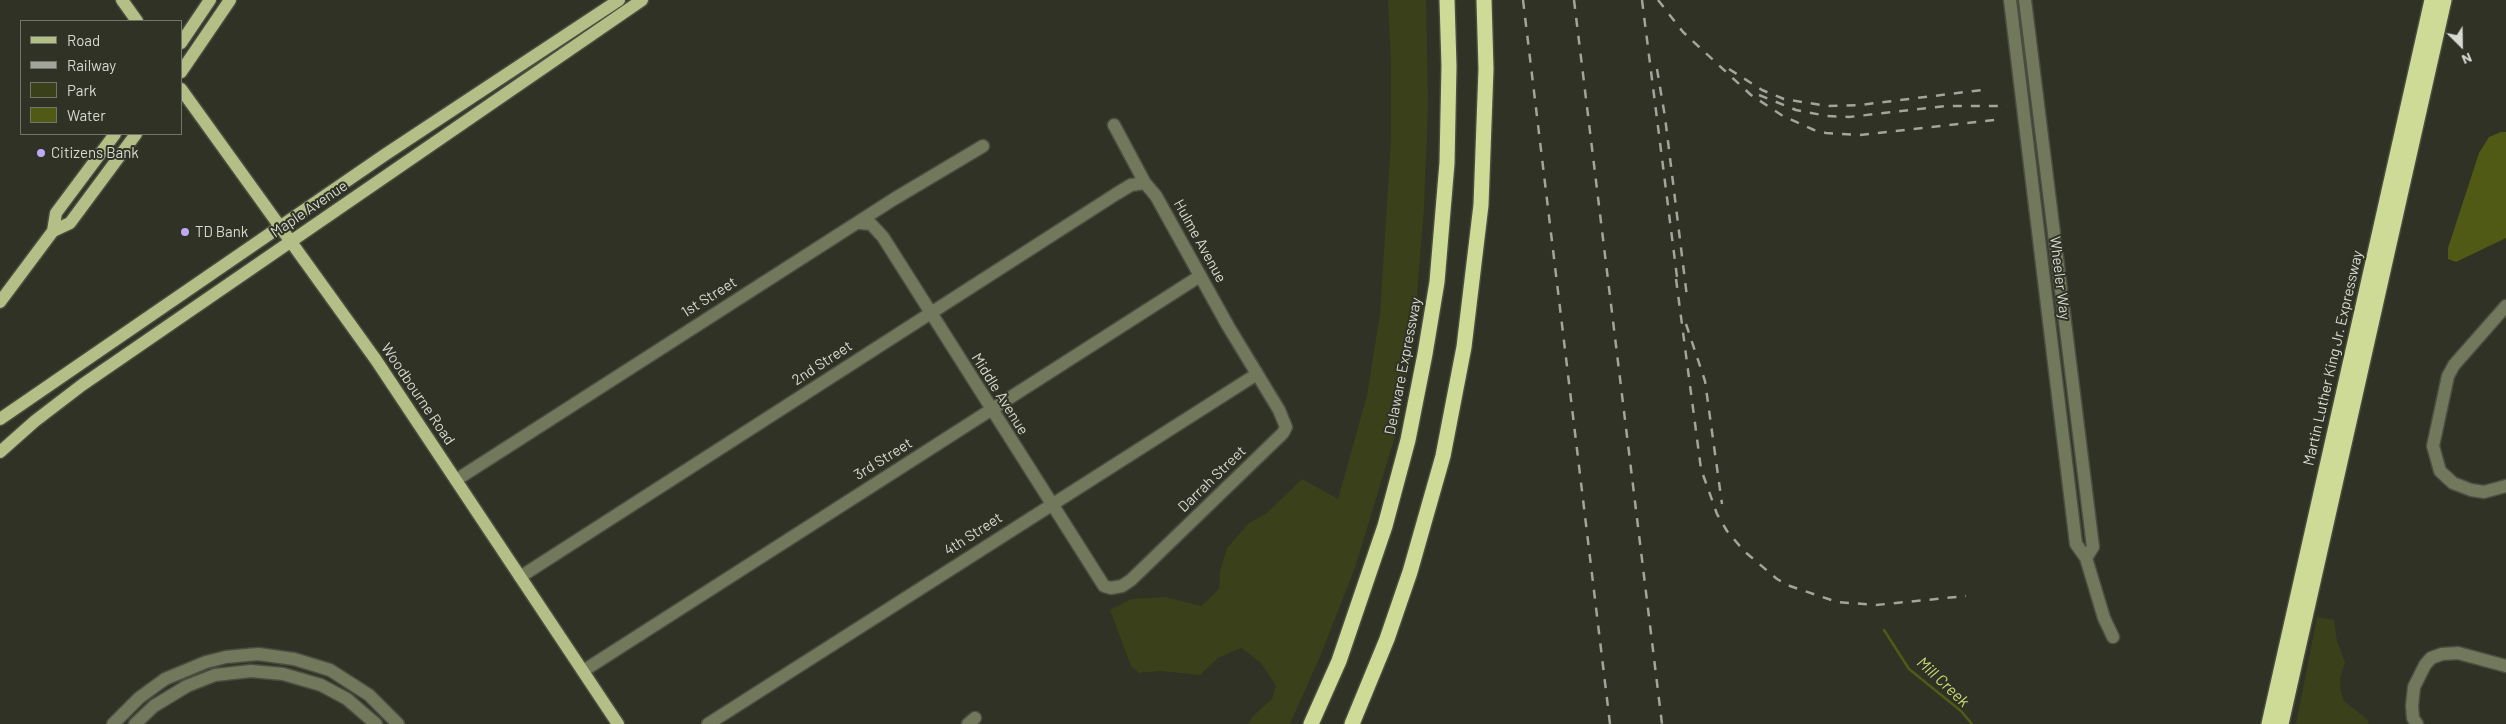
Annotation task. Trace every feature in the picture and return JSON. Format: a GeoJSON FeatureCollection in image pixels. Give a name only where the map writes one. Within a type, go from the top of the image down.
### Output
{"type":"FeatureCollection","features":[{"type":"Feature","properties":{"kind":"highway","name":"Delaware Expressway"},"geometry":{"type":"LineString","coordinates":[[1311,724],[1339,660],[1385,526],[1405,449],[1425,354],[1437,282],[1447,163],[1449,83],[1448,0]]}},
{"type":"Feature","properties":{"kind":"highway"},"geometry":{"type":"LineString","coordinates":[[1352,724],[1387,639],[1410,572],[1440,465],[1454,401],[1471,298],[1481,204],[1486,78],[1484,0]]}},
{"type":"Feature","properties":{"kind":"highway","name":"Martin Luther King Jr. Expressway"},"geometry":{"type":"LineString","coordinates":[[2269,724],[2432,0]]}},
{"type":"Feature","properties":{"kind":"highway","name":"Martin Luther King Jr. Expressway"},"geometry":{"type":"LineString","coordinates":[[2281,724],[2444,0]]}},
{"type":"Feature","properties":{"kind":"main road"},"geometry":{"type":"LineString","coordinates":[[122,0],[135,20]]}},
{"type":"Feature","properties":{"kind":"main road"},"geometry":{"type":"LineString","coordinates":[[182,42],[210,0]]}},
{"type":"Feature","properties":{"kind":"main road"},"geometry":{"type":"LineString","coordinates":[[182,71],[230,0]]}},
{"type":"Feature","properties":{"kind":"main road","name":"Maple Avenue"},"geometry":{"type":"LineString","coordinates":[[0,419],[279,228],[619,0]]}},
{"type":"Feature","properties":{"kind":"main road","name":"Maple Avenue"},"geometry":{"type":"LineString","coordinates":[[0,452],[57,403],[642,0]]}},
{"type":"Feature","properties":{"kind":"main road","name":"Woodbourne Road"},"geometry":{"type":"LineString","coordinates":[[182,90],[279,228],[376,360],[618,724]]}},
{"type":"Feature","properties":{"kind":"main road"},"geometry":{"type":"LineString","coordinates":[[1,304],[53,231],[56,213],[114,135]]}},
{"type":"Feature","properties":{"kind":"main road"},"geometry":{"type":"LineString","coordinates":[[53,231],[70,223],[135,135]]}},
{"type":"Feature","properties":{"kind":"main road"},"geometry":{"type":"LineString","coordinates":[[57,403],[61,387],[72,370]]}},
{"type":"Feature","properties":{"kind":"street","name":"Wheeler Way"},"geometry":{"type":"LineString","coordinates":[[2010,0],[2076,544],[2086,558],[2104,618],[2113,637]]}},
{"type":"Feature","properties":{"kind":"street","name":"Wheeler Way"},"geometry":{"type":"LineString","coordinates":[[2025,0],[2093,547],[2086,558]]}},
{"type":"Feature","properties":{"kind":"street","name":"Hulme Avenue"},"geometry":{"type":"LineString","coordinates":[[1114,125],[1145,183],[1156,196],[1257,374]]}},
{"type":"Feature","properties":{"kind":"street","name":"1st Street"},"geometry":{"type":"LineString","coordinates":[[456,480],[666,343],[860,223],[894,199],[983,146]]}},
{"type":"Feature","properties":{"kind":"street","name":"2nd Street"},"geometry":{"type":"LineString","coordinates":[[520,577],[1116,194],[1131,185],[1145,183]]}},
{"type":"Feature","properties":{"kind":"street","name":"Middle Avenue"},"geometry":{"type":"LineString","coordinates":[[860,223],[871,224],[883,237],[1104,586],[1111,588]]}},
{"type":"Feature","properties":{"kind":"street","name":"3rd Street"},"geometry":{"type":"LineString","coordinates":[[583,671],[1200,276]]}},
{"type":"Feature","properties":{"kind":"street"},"geometry":{"type":"LineString","coordinates":[[2506,306],[2454,365],[2448,376],[2433,446],[2440,471],[2453,483],[2471,490],[2484,492],[2506,486]]}},
{"type":"Feature","properties":{"kind":"street","name":"4th Street"},"geometry":{"type":"LineString","coordinates":[[708,724],[1257,374]]}},
{"type":"Feature","properties":{"kind":"street","name":"Darrah Street"},"geometry":{"type":"LineString","coordinates":[[1111,588],[1131,580],[1283,433],[1286,424],[1257,374]]}},
{"type":"Feature","properties":{"kind":"street"},"geometry":{"type":"LineString","coordinates":[[2417,724],[2413,718],[2412,706],[2414,687],[2425,665],[2431,658],[2442,654],[2458,653],[2506,666]]}},
{"type":"Feature","properties":{"kind":"street"},"geometry":{"type":"LineString","coordinates":[[113,724],[139,698],[165,679],[206,662],[226,657],[258,654],[294,659],[330,670],[369,694],[398,724]]}},
{"type":"Feature","properties":{"kind":"street"},"geometry":{"type":"LineString","coordinates":[[135,724],[154,706],[187,686],[215,675],[251,671],[283,674],[321,685],[347,699],[376,724]]}},
{"type":"Feature","properties":{"kind":"green space"},"geometry":{"type":"Polygon","coordinates":[[[1388,0],[1426,0],[1428,107],[1424,208],[1415,321],[1400,420],[1355,568],[1319,659],[1290,724],[1248,724],[1253,716],[1272,699],[1276,686],[1260,662],[1241,648],[1218,658],[1200,675],[1160,671],[1139,673],[1131,666],[1110,610],[1131,599],[1165,597],[1201,606],[1219,589],[1220,571],[1227,548],[1249,523],[1267,513],[1302,479],[1338,499],[1367,395],[1380,314],[1391,139],[1391,63],[1388,0]]]}},
{"type":"Feature","properties":{"kind":"green space"},"geometry":{"type":"Polygon","coordinates":[[[2317,617],[2334,620],[2337,641],[2345,662],[2340,679],[2344,701],[2367,719],[2369,724],[2296,724],[2317,617]]]}},
{"type":"Feature","properties":{"kind":"water"},"geometry":{"type":"Polygon","coordinates":[[[2506,132],[2506,238],[2456,262],[2448,259],[2448,248],[2479,153],[2489,137],[2506,132]]]}},
{"type":"Feature","properties":{"kind":"waterway","name":"Mill Creek"},"geometry":{"type":"LineString","coordinates":[[1884,630],[1909,669],[1961,711],[1972,724]]}},
{"type":"Feature","properties":{"kind":"railway"},"geometry":{"type":"LineString","coordinates":[[1523,0],[1610,724]]}},
{"type":"Feature","properties":{"kind":"railway"},"geometry":{"type":"LineString","coordinates":[[1574,0],[1662,724]]}},
{"type":"Feature","properties":{"kind":"railway"},"geometry":{"type":"LineString","coordinates":[[1642,0],[1678,285]]}},
{"type":"Feature","properties":{"kind":"railway"},"geometry":{"type":"LineString","coordinates":[[1658,0],[1683,32],[1751,95],[1783,116],[1814,130],[1826,133],[1860,135],[2002,119]]}},
{"type":"Feature","properties":{"kind":"railway"},"geometry":{"type":"LineString","coordinates":[[1657,69],[1665,117],[1687,297]]}},
{"type":"Feature","properties":{"kind":"railway"},"geometry":{"type":"LineString","coordinates":[[1729,69],[1762,90],[1784,99],[1827,106],[1860,105],[1982,90]]}},
{"type":"Feature","properties":{"kind":"railway"},"geometry":{"type":"LineString","coordinates":[[1759,95],[1796,110],[1827,116],[1849,117],[1946,106],[2007,106]]}},
{"type":"Feature","properties":{"kind":"railway"},"geometry":{"type":"LineString","coordinates":[[1676,279],[1701,469],[1717,514],[1727,531],[1744,551],[1777,579],[1790,586],[1837,602],[1876,605],[1966,596]]}},
{"type":"Feature","properties":{"kind":"railway"},"geometry":{"type":"LineString","coordinates":[[1686,324],[1705,381],[1722,504]]}},
{"type":"Feature","properties":{"kind":"place","name":"Citizens Bank"},"geometry":{"type":"Point","coordinates":[41,153]}},
{"type":"Feature","properties":{"kind":"place","name":"TD Bank"},"geometry":{"type":"Point","coordinates":[185,232]}}]}
